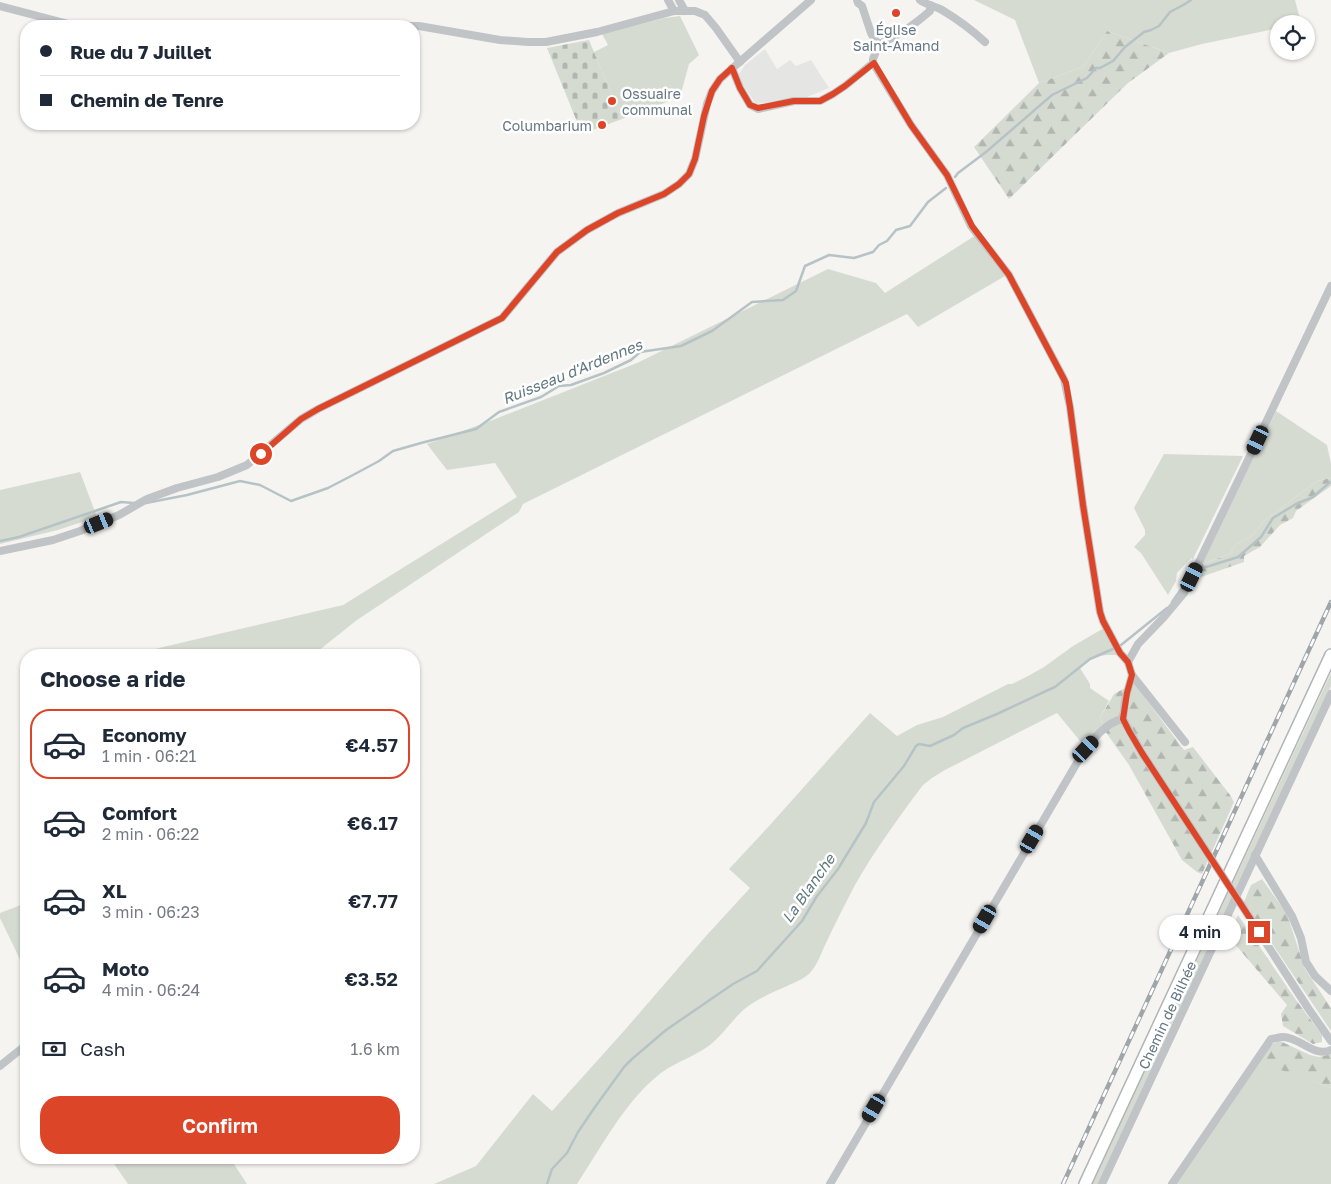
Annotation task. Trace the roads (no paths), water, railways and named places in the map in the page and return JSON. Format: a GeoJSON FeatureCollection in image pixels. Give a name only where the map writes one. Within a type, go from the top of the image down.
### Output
{"type":"FeatureCollection","features":[{"type":"Feature","properties":{"kind":"highway"},"geometry":{"type":"LineString","coordinates":[[1085,1184],[1331,656]]}},
{"type":"Feature","properties":{"kind":"street"},"geometry":{"type":"LineString","coordinates":[[668,0],[674,11]]}},
{"type":"Feature","properties":{"kind":"street"},"geometry":{"type":"LineString","coordinates":[[679,0],[685,11]]}},
{"type":"Feature","properties":{"kind":"street"},"geometry":{"type":"LineString","coordinates":[[0,551],[53,540],[80,531],[120,515],[147,499],[177,488],[218,477],[247,465],[301,419],[318,409],[502,318],[557,252],[587,230],[618,213],[664,194],[679,184],[689,174],[695,159],[710,97],[720,79],[811,0]]}},
{"type":"Feature","properties":{"kind":"street"},"geometry":{"type":"LineString","coordinates":[[857,0],[862,6],[871,33],[879,44]]}},
{"type":"Feature","properties":{"kind":"street"},"geometry":{"type":"LineString","coordinates":[[920,0],[940,9],[985,42]]}},
{"type":"Feature","properties":{"kind":"street"},"geometry":{"type":"LineString","coordinates":[[930,5],[930,11],[893,37],[879,44],[874,63],[911,125],[947,175],[972,226],[1009,275],[1064,379],[1070,407],[1100,612],[1120,653],[1128,662],[1132,675],[1185,742]]}},
{"type":"Feature","properties":{"kind":"street"},"geometry":{"type":"LineString","coordinates":[[0,6],[53,20]]}},
{"type":"Feature","properties":{"kind":"street"},"geometry":{"type":"LineString","coordinates":[[420,26],[500,40],[546,42],[597,32],[674,11],[695,11],[704,15],[716,28],[740,62]]}},
{"type":"Feature","properties":{"kind":"street"},"geometry":{"type":"LineString","coordinates":[[732,68],[740,88],[750,105],[758,108],[794,101],[820,101],[845,86],[874,63]]}},
{"type":"Feature","properties":{"kind":"street"},"geometry":{"type":"LineString","coordinates":[[1128,662],[1138,644],[1184,593],[1331,286]]}},
{"type":"Feature","properties":{"kind":"street"},"geometry":{"type":"LineString","coordinates":[[1132,675],[1123,719],[1142,753],[1331,1041]]}},
{"type":"Feature","properties":{"kind":"street","name":"Chemin de Bilhée"},"geometry":{"type":"LineString","coordinates":[[1102,1184],[1331,694]]}},
{"type":"Feature","properties":{"kind":"street"},"geometry":{"type":"LineString","coordinates":[[830,1184],[1081,756],[1108,725],[1116,720],[1123,719]]}},
{"type":"Feature","properties":{"kind":"street"},"geometry":{"type":"LineString","coordinates":[[1255,855],[1292,916],[1301,938],[1306,962],[1315,976],[1331,991]]}},
{"type":"Feature","properties":{"kind":"street"},"geometry":{"type":"LineString","coordinates":[[1172,1184],[1271,1039],[1282,1037],[1298,1041],[1317,1052],[1328,1052],[1331,1050]]}},
{"type":"Feature","properties":{"kind":"street"},"geometry":{"type":"LineString","coordinates":[[0,1066],[20,1050]]}},
{"type":"Feature","properties":{"kind":"waterway","name":"Ruisseau d'Ardennes"},"geometry":{"type":"LineString","coordinates":[[955,177],[1052,95],[1087,78],[1096,68],[1100,68],[1113,61],[1125,47],[1144,32],[1159,26],[1170,12],[1191,0]]}},
{"type":"Feature","properties":{"kind":"waterway","name":"Ruisseau d'Ardennes"},"geometry":{"type":"LineString","coordinates":[[146,503],[187,495],[240,481],[260,485],[291,501],[328,488],[379,461],[393,451],[476,429],[499,412],[541,397],[559,386],[571,385],[604,373],[631,360],[640,352],[681,346],[712,331],[752,302],[783,300],[796,291],[805,266],[829,255],[854,258],[873,252],[879,245],[887,241],[896,230],[910,226],[928,202],[946,188]]}},
{"type":"Feature","properties":{"kind":"waterway","name":"La Blanche"},"geometry":{"type":"LineString","coordinates":[[1203,568],[1238,557],[1261,537],[1273,518],[1296,504],[1313,497],[1331,482]]}},
{"type":"Feature","properties":{"kind":"waterway","name":"Ruisseau d'Ardennes"},"geometry":{"type":"LineString","coordinates":[[0,541],[19,537],[121,502],[134,503]]}},
{"type":"Feature","properties":{"kind":"waterway"},"geometry":{"type":"LineString","coordinates":[[1172,602],[1184,585],[1189,571]]}},
{"type":"Feature","properties":{"kind":"waterway"},"geometry":{"type":"LineString","coordinates":[[1121,645],[1167,608]]}},
{"type":"Feature","properties":{"kind":"waterway","name":"La Blanche"},"geometry":{"type":"LineString","coordinates":[[547,1184],[552,1169],[567,1153],[578,1132],[624,1067],[666,1030],[733,984],[757,971],[802,921],[817,896],[838,869],[866,823],[874,802],[904,766],[916,746],[919,744],[930,746],[954,735],[963,728],[1055,687],[1090,659],[1113,649]]}},
{"type":"Feature","properties":{"kind":"railway"},"geometry":{"type":"LineString","coordinates":[[1063,1184],[1331,602]]}},
{"type":"Feature","properties":{"kind":"place","name":"Église Saint-Amand"},"geometry":{"type":"Point","coordinates":[896,13]}},
{"type":"Feature","properties":{"kind":"place","name":"Ossuaire communal"},"geometry":{"type":"Point","coordinates":[612,101]}},
{"type":"Feature","properties":{"kind":"place","name":"Columbarium"},"geometry":{"type":"Point","coordinates":[602,125]}}]}
